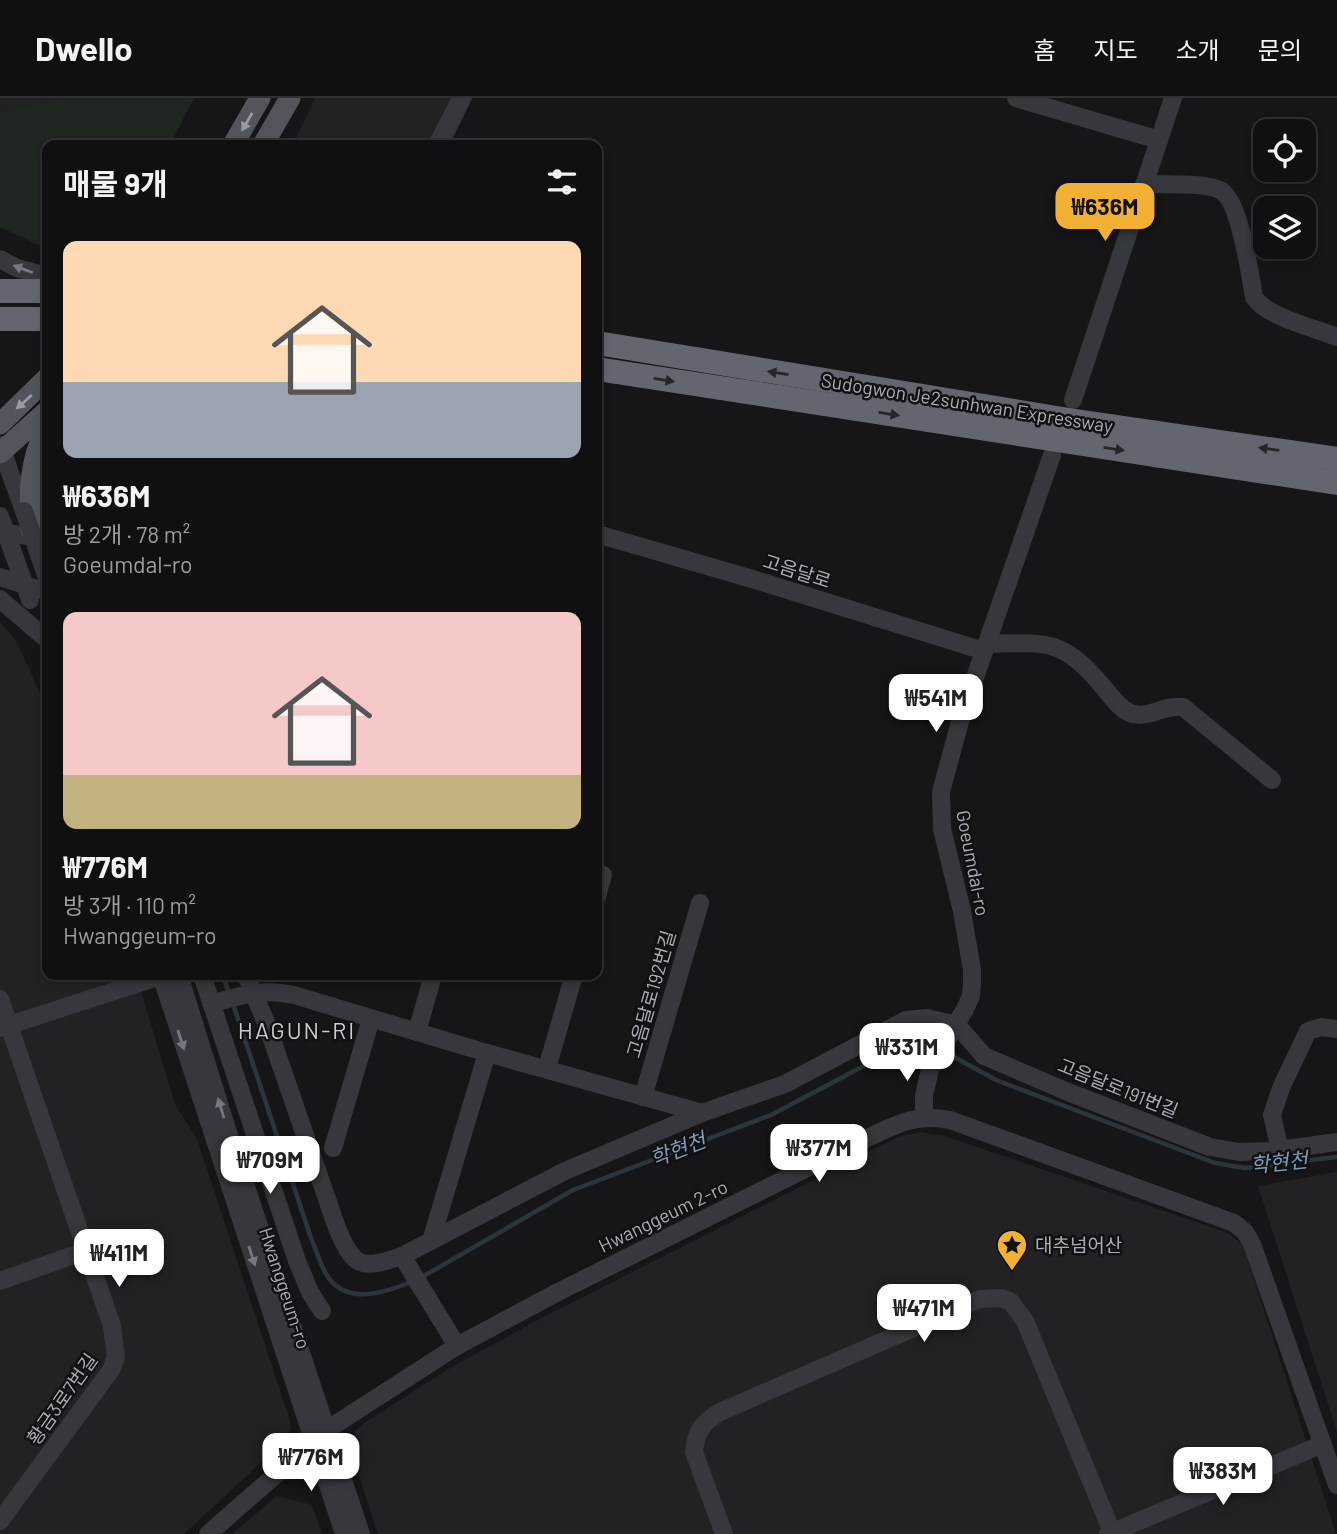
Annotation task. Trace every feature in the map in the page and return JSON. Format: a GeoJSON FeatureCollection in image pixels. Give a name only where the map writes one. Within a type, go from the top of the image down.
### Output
{"type":"FeatureCollection","features":[{"type":"Feature","properties":{"kind":"highway"},"geometry":{"type":"LineString","coordinates":[[0,291],[42,291]]}},
{"type":"Feature","properties":{"kind":"highway"},"geometry":{"type":"LineString","coordinates":[[0,319],[42,319]]}},
{"type":"Feature","properties":{"kind":"highway","name":"Sudogwon Je2sunhwan Expressway"},"geometry":{"type":"LineString","coordinates":[[602,344],[1069,420],[1337,459]]}},
{"type":"Feature","properties":{"kind":"highway","name":"Sudogwon Je2sunhwan Expressway"},"geometry":{"type":"LineString","coordinates":[[602,370],[1337,483]]}},
{"type":"Feature","properties":{"kind":"main road"},"geometry":{"type":"LineString","coordinates":[[236,140],[260,98]]}},
{"type":"Feature","properties":{"kind":"main road"},"geometry":{"type":"LineString","coordinates":[[266,140],[290,98]]}},
{"type":"Feature","properties":{"kind":"main road"},"geometry":{"type":"LineString","coordinates":[[0,424],[42,383]]}},
{"type":"Feature","properties":{"kind":"main road"},"geometry":{"type":"LineString","coordinates":[[1,450],[42,415]]}},
{"type":"Feature","properties":{"kind":"main road"},"geometry":{"type":"LineString","coordinates":[[39,536],[26,506],[32,462],[42,439]]}},
{"type":"Feature","properties":{"kind":"street"},"geometry":{"type":"LineString","coordinates":[[440,140],[461,98]]}},
{"type":"Feature","properties":{"kind":"street"},"geometry":{"type":"LineString","coordinates":[[1016,98],[1159,140]]}},
{"type":"Feature","properties":{"kind":"street"},"geometry":{"type":"LineString","coordinates":[[1073,400],[1173,98]]}},
{"type":"Feature","properties":{"kind":"street"},"geometry":{"type":"LineString","coordinates":[[1144,184],[1208,188],[1220,190],[1227,195],[1240,230],[1254,297],[1258,303],[1337,337]]}},
{"type":"Feature","properties":{"kind":"street"},"geometry":{"type":"LineString","coordinates":[[0,259],[17,268],[42,275]]}},
{"type":"Feature","properties":{"kind":"street"},"geometry":{"type":"LineString","coordinates":[[0,326],[21,314],[42,313]]}},
{"type":"Feature","properties":{"kind":"street"},"geometry":{"type":"LineString","coordinates":[[1,450],[26,506]]}},
{"type":"Feature","properties":{"kind":"street","name":"Goeumdal-ro"},"geometry":{"type":"LineString","coordinates":[[924,1116],[927,1082],[935,1059],[971,996],[972,970],[962,911],[942,829],[941,792],[961,718],[1052,455]]}},
{"type":"Feature","properties":{"kind":"street"},"geometry":{"type":"LineString","coordinates":[[0,516],[42,630]]}},
{"type":"Feature","properties":{"kind":"street"},"geometry":{"type":"LineString","coordinates":[[0,532],[39,536]]}},
{"type":"Feature","properties":{"kind":"street","name":"고음달로"},"geometry":{"type":"LineString","coordinates":[[602,535],[986,647],[1029,643],[1061,649],[1083,663],[1121,708],[1143,715],[1175,706],[1183,707],[1272,780]]}},
{"type":"Feature","properties":{"kind":"street"},"geometry":{"type":"LineString","coordinates":[[0,577],[42,590]]}},
{"type":"Feature","properties":{"kind":"street"},"geometry":{"type":"LineString","coordinates":[[0,599],[42,636]]}},
{"type":"Feature","properties":{"kind":"street","name":"고음달로192번길"},"geometry":{"type":"LineString","coordinates":[[643,1097],[700,903]]}},
{"type":"Feature","properties":{"kind":"street"},"geometry":{"type":"LineString","coordinates":[[4,1027],[147,980]]}},
{"type":"Feature","properties":{"kind":"street","name":"Hwanggeum-ro"},"geometry":{"type":"LineString","coordinates":[[164,980],[321,1435],[361,1534]]}},
{"type":"Feature","properties":{"kind":"street","name":"Hwanggeum-ro"},"geometry":{"type":"LineString","coordinates":[[181,980],[321,1435],[344,1534]]}},
{"type":"Feature","properties":{"kind":"street"},"geometry":{"type":"LineString","coordinates":[[204,980],[215,1003],[297,1261],[310,1292],[322,1311]]}},
{"type":"Feature","properties":{"kind":"street"},"geometry":{"type":"LineString","coordinates":[[247,980],[337,1228],[348,1253],[357,1261],[368,1265],[406,1261],[431,1241],[565,1171],[702,1113],[785,1084],[906,1020],[927,1017],[953,1030]]}},
{"type":"Feature","properties":{"kind":"street"},"geometry":{"type":"LineString","coordinates":[[417,1032],[432,980]]}},
{"type":"Feature","properties":{"kind":"street"},"geometry":{"type":"LineString","coordinates":[[547,1069],[573,980]]}},
{"type":"Feature","properties":{"kind":"street"},"geometry":{"type":"LineString","coordinates":[[215,1003],[250,993],[270,991],[294,995],[702,1113]]}},
{"type":"Feature","properties":{"kind":"street","name":"황금3로7번길"},"geometry":{"type":"LineString","coordinates":[[0,999],[4,1027],[112,1326],[117,1357],[101,1385],[0,1521]]}},
{"type":"Feature","properties":{"kind":"street"},"geometry":{"type":"LineString","coordinates":[[333,1148],[371,1019]]}},
{"type":"Feature","properties":{"kind":"street"},"geometry":{"type":"LineString","coordinates":[[1280,1150],[1272,1115],[1281,1088],[1308,1031],[1321,1027],[1337,1029]]}},
{"type":"Feature","properties":{"kind":"street","name":"고음달로191번길"},"geometry":{"type":"LineString","coordinates":[[953,1030],[984,1056],[1210,1147],[1240,1152],[1280,1150],[1337,1142]]}},
{"type":"Feature","properties":{"kind":"street"},"geometry":{"type":"LineString","coordinates":[[431,1241],[487,1053]]}},
{"type":"Feature","properties":{"kind":"street"},"geometry":{"type":"LineString","coordinates":[[924,1116],[950,1120],[1234,1223],[1245,1232],[1252,1244],[1337,1485]]}},
{"type":"Feature","properties":{"kind":"street","name":"Hwanggeum 2-ro"},"geometry":{"type":"LineString","coordinates":[[208,1534],[321,1435],[457,1346],[558,1292],[865,1139],[909,1119],[924,1116]]}},
{"type":"Feature","properties":{"kind":"street"},"geometry":{"type":"LineString","coordinates":[[0,1281],[85,1251]]}},
{"type":"Feature","properties":{"kind":"street"},"geometry":{"type":"LineString","coordinates":[[406,1261],[457,1346]]}},
{"type":"Feature","properties":{"kind":"street"},"geometry":{"type":"LineString","coordinates":[[724,1534],[694,1451],[695,1438],[708,1419],[883,1340],[980,1299],[991,1297],[1012,1302],[1025,1321],[1110,1533],[1323,1444]]}},
{"type":"Feature","properties":{"kind":"shaded area"},"geometry":{"type":"Polygon","coordinates":[[[0,98],[61,98],[0,112],[0,98]]]}},
{"type":"Feature","properties":{"kind":"shaded area"},"geometry":{"type":"Polygon","coordinates":[[[61,98],[194,98],[173,140],[42,140],[42,247],[0,227],[0,112],[61,98]]]}},
{"type":"Feature","properties":{"kind":"shaded area"},"geometry":{"type":"Polygon","coordinates":[[[315,98],[451,98],[430,140],[295,140],[315,98]]]}},
{"type":"Feature","properties":{"kind":"shaded area"},"geometry":{"type":"Polygon","coordinates":[[[0,622],[17,642],[42,698],[42,980],[138,980],[175,1104],[197,1139],[291,1429],[282,1443],[184,1534],[0,1534],[0,622]]]}},
{"type":"Feature","properties":{"kind":"shaded area"},"geometry":{"type":"Polygon","coordinates":[[[920,1132],[945,1136],[1214,1228],[1237,1240],[1244,1248],[1336,1534],[378,1534],[351,1452],[351,1441],[356,1430],[367,1421],[455,1365],[538,1320],[898,1137],[920,1132]]]}},
{"type":"Feature","properties":{"kind":"shaded area"},"geometry":{"type":"Polygon","coordinates":[[[1337,1172],[1337,1432],[1258,1186],[1337,1172]]]}},
{"type":"Feature","properties":{"kind":"shaded area"},"geometry":{"type":"Polygon","coordinates":[[[277,1496],[312,1505],[322,1534],[232,1534],[277,1496]]]}},
{"type":"Feature","properties":{"kind":"waterway"},"geometry":{"type":"LineString","coordinates":[[449,140],[470,98]]}},
{"type":"Feature","properties":{"kind":"waterway","name":"학현천"},"geometry":{"type":"LineString","coordinates":[[225,980],[229,993]]}},
{"type":"Feature","properties":{"kind":"waterway","name":"학현천"},"geometry":{"type":"LineString","coordinates":[[232,1001],[311,1238],[326,1274],[334,1284],[354,1293],[377,1293],[411,1282]]}},
{"type":"Feature","properties":{"kind":"waterway","name":"학현천"},"geometry":{"type":"LineString","coordinates":[[422,1277],[573,1190],[771,1115],[909,1042],[921,1041],[938,1047]]}},
{"type":"Feature","properties":{"kind":"waterway","name":"학현천"},"geometry":{"type":"LineString","coordinates":[[945,1052],[996,1080],[1215,1163],[1245,1168],[1337,1157]]}},
{"type":"Feature","properties":{"kind":"place","name":"대추넘어산"},"geometry":{"type":"Point","coordinates":[1012,1272]}},
{"type":"Feature","properties":{"kind":"district","name":"HAGUN-RI"},"geometry":{"type":"Point","coordinates":[297,1031]}}]}
